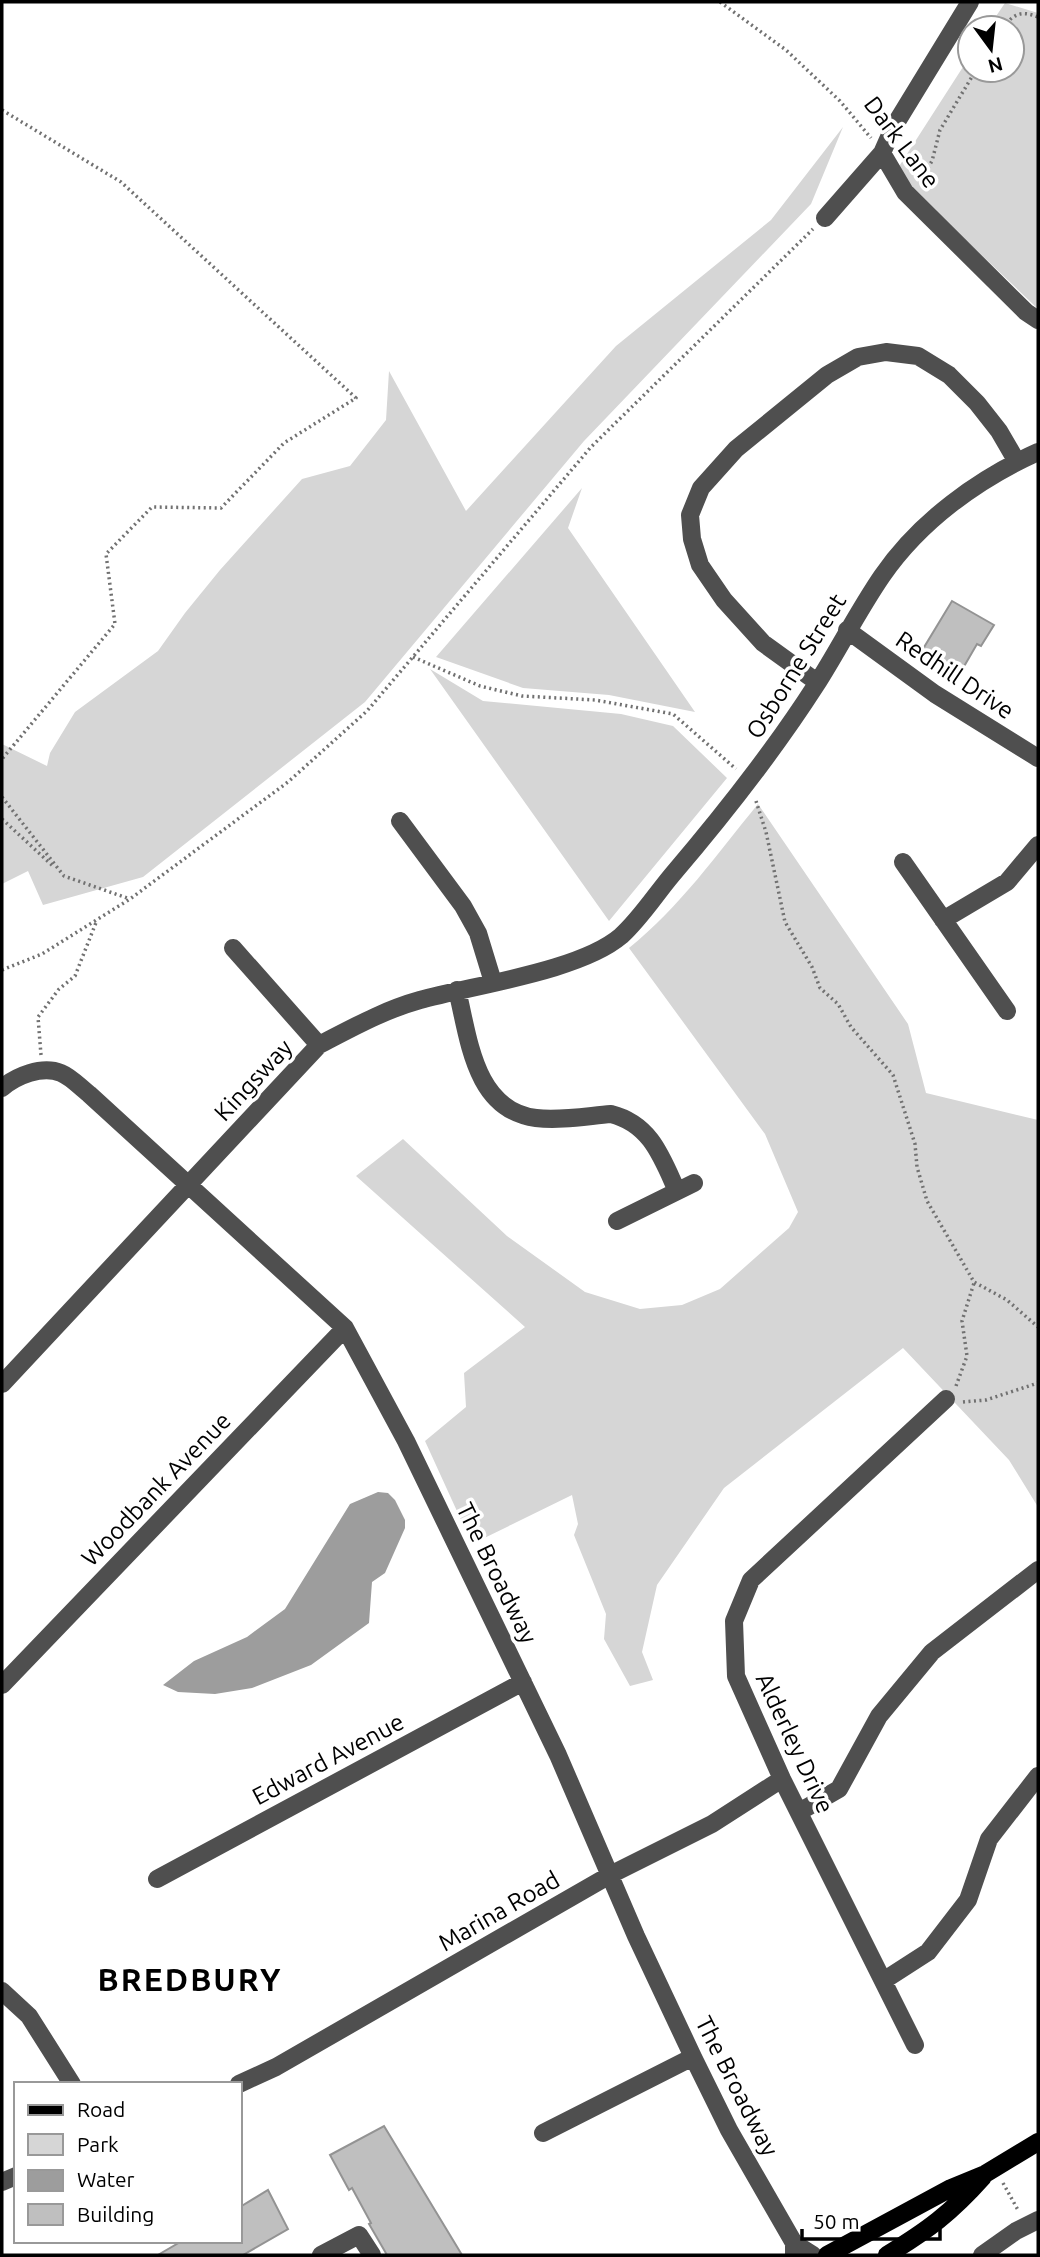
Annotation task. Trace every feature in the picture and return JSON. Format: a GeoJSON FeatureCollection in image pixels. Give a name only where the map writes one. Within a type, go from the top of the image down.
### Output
{"type":"FeatureCollection","features":[{"type":"Feature","properties":{"kind":"main road"},"geometry":{"type":"LineString","coordinates":[[827,2255],[951,2188],[990,2172],[1038,2142]]}},
{"type":"Feature","properties":{"kind":"main road"},"geometry":{"type":"LineString","coordinates":[[887,2255],[933,2227],[990,2172]]}},
{"type":"Feature","properties":{"kind":"street"},"geometry":{"type":"LineString","coordinates":[[825,218],[883,153],[893,128],[970,2]]}},
{"type":"Feature","properties":{"kind":"street","name":"Dark Lane"},"geometry":{"type":"LineString","coordinates":[[883,153],[905,192],[1026,312],[1038,320]]}},
{"type":"Feature","properties":{"kind":"street"},"geometry":{"type":"LineString","coordinates":[[817,682],[763,643],[724,600],[700,565],[692,539],[690,515],[701,488],[736,449],[827,375],[858,357],[886,352],[918,356],[949,376],[977,403],[999,431],[1017,462]]}},
{"type":"Feature","properties":{"kind":"street","name":"Osborne Street"},"geometry":{"type":"LineString","coordinates":[[620,936],[749,781],[817,682],[846,630],[883,573],[919,533],[963,495],[1038,452]]}},
{"type":"Feature","properties":{"kind":"street","name":"Redhill Drive"},"geometry":{"type":"LineString","coordinates":[[846,630],[935,694],[1038,758]]}},
{"type":"Feature","properties":{"kind":"street"},"geometry":{"type":"LineString","coordinates":[[400,821],[464,906],[478,933],[493,982]]}},
{"type":"Feature","properties":{"kind":"street"},"geometry":{"type":"LineString","coordinates":[[943,920],[1007,882],[1038,845]]}},
{"type":"Feature","properties":{"kind":"street"},"geometry":{"type":"LineString","coordinates":[[902,862],[1007,1011]]}},
{"type":"Feature","properties":{"kind":"street","name":"Kingsway"},"geometry":{"type":"LineString","coordinates":[[2,1384],[318,1045],[378,1014],[457,990],[558,966],[589,954],[620,936]]}},
{"type":"Feature","properties":{"kind":"street"},"geometry":{"type":"LineString","coordinates":[[233,948],[318,1045]]}},
{"type":"Feature","properties":{"kind":"street"},"geometry":{"type":"LineString","coordinates":[[457,990],[477,1071],[500,1103],[510,1110],[534,1118],[611,1114],[620,1117],[638,1128],[657,1146],[677,1191]]}},
{"type":"Feature","properties":{"kind":"street"},"geometry":{"type":"LineString","coordinates":[[2,1088],[28,1073],[43,1071]]}},
{"type":"Feature","properties":{"kind":"street","name":"The Broadway"},"geometry":{"type":"LineString","coordinates":[[43,1071],[60,1072],[89,1094],[345,1328],[407,1441],[558,1755],[610,1875],[729,2130],[794,2249],[813,2255]]}},
{"type":"Feature","properties":{"kind":"street"},"geometry":{"type":"LineString","coordinates":[[617,1221],[694,1183]]}},
{"type":"Feature","properties":{"kind":"street","name":"Woodbank Avenue"},"geometry":{"type":"LineString","coordinates":[[2,1685],[345,1328]]}},
{"type":"Feature","properties":{"kind":"street","name":"Alderley Drive"},"geometry":{"type":"LineString","coordinates":[[915,2045],[782,1779],[736,1676],[734,1621],[751,1580],[948,1396]]}},
{"type":"Feature","properties":{"kind":"street"},"geometry":{"type":"LineString","coordinates":[[799,1812],[839,1790],[879,1716],[932,1652],[1038,1570]]}},
{"type":"Feature","properties":{"kind":"street","name":"Edward Avenue"},"geometry":{"type":"LineString","coordinates":[[157,1879],[523,1682]]}},
{"type":"Feature","properties":{"kind":"street"},"geometry":{"type":"LineString","coordinates":[[883,1981],[928,1952],[968,1900],[989,1839],[1038,1776]]}},
{"type":"Feature","properties":{"kind":"street","name":"Marina Road"},"geometry":{"type":"LineString","coordinates":[[242,2083],[276,2067],[610,1875],[712,1824],[782,1779]]}},
{"type":"Feature","properties":{"kind":"street"},"geometry":{"type":"LineString","coordinates":[[2,1991],[29,2016],[71,2082]]}},
{"type":"Feature","properties":{"kind":"street"},"geometry":{"type":"LineString","coordinates":[[543,2133],[693,2057]]}},
{"type":"Feature","properties":{"kind":"street"},"geometry":{"type":"LineString","coordinates":[[982,2255],[1033,2223]]}},
{"type":"Feature","properties":{"kind":"street"},"geometry":{"type":"LineString","coordinates":[[321,2255],[359,2235],[372,2255]]}},
{"type":"Feature","properties":{"kind":"path","name":"Dark Lane"},"geometry":{"type":"LineString","coordinates":[[720,2],[795,59],[840,101],[883,153]]}},
{"type":"Feature","properties":{"kind":"path"},"geometry":{"type":"LineString","coordinates":[[905,192],[920,182],[927,171],[940,130],[968,84]]}},
{"type":"Feature","properties":{"kind":"path"},"geometry":{"type":"LineString","coordinates":[[2,110],[121,182],[356,398],[284,443],[221,508],[152,507],[106,554],[115,624],[2,759]]}},
{"type":"Feature","properties":{"kind":"path"},"geometry":{"type":"LineString","coordinates":[[2,970],[42,954],[130,899],[288,782],[367,711],[591,447],[825,218]]}},
{"type":"Feature","properties":{"kind":"path"},"geometry":{"type":"LineString","coordinates":[[413,657],[480,686],[522,696],[595,699],[673,714],[749,781],[766,832],[785,922],[812,967],[820,988],[838,1004],[851,1027],[893,1075],[915,1144],[916,1167],[928,1201],[974,1282],[1007,1300],[1038,1327]]}},
{"type":"Feature","properties":{"kind":"path"},"geometry":{"type":"LineString","coordinates":[[2,797],[64,876]]}},
{"type":"Feature","properties":{"kind":"path"},"geometry":{"type":"LineString","coordinates":[[2,818],[64,876],[130,899]]}},
{"type":"Feature","properties":{"kind":"path"},"geometry":{"type":"LineString","coordinates":[[43,1071],[38,1017],[60,989],[75,976],[97,920]]}},
{"type":"Feature","properties":{"kind":"path"},"geometry":{"type":"LineString","coordinates":[[974,1282],[962,1321],[967,1356],[957,1384],[948,1396],[961,1402],[986,1400],[1038,1383]]}},
{"type":"Feature","properties":{"kind":"path"},"geometry":{"type":"LineString","coordinates":[[990,2172],[1033,2223]]}},
{"type":"Feature","properties":{"kind":"green space"},"geometry":{"type":"Polygon","coordinates":[[[1005,3],[1038,13],[1038,309],[969,243],[930,215],[898,168],[956,78],[956,84],[1026,84],[1026,14],[998,14],[1005,3]]]}},
{"type":"Feature","properties":{"kind":"green space"},"geometry":{"type":"Polygon","coordinates":[[[843,127],[811,204],[584,441],[365,702],[143,877],[43,905],[28,871],[2,884],[2,744],[47,766],[50,753],[75,712],[158,651],[220,570],[302,479],[350,466],[386,420],[389,371],[466,511],[616,346],[771,220],[843,127]]]}},
{"type":"Feature","properties":{"kind":"green space"},"geometry":{"type":"Polygon","coordinates":[[[582,488],[568,528],[695,712],[609,695],[523,688],[436,657],[582,488]]]}},
{"type":"Feature","properties":{"kind":"green space"},"geometry":{"type":"Polygon","coordinates":[[[430,669],[483,701],[621,714],[673,726],[727,778],[609,921],[430,669]]]}},
{"type":"Feature","properties":{"kind":"green space"},"geometry":{"type":"Polygon","coordinates":[[[758,804],[908,1024],[926,1093],[1038,1120],[1038,1507],[1009,1460],[903,1348],[724,1488],[657,1585],[642,1652],[653,1680],[630,1686],[604,1639],[606,1614],[574,1535],[578,1524],[572,1495],[472,1544],[425,1441],[466,1407],[464,1373],[525,1327],[356,1176],[403,1139],[507,1236],[585,1292],[640,1309],[682,1305],[720,1289],[789,1228],[798,1212],[765,1134],[629,948],[681,898],[758,804]]]}},
{"type":"Feature","properties":{"kind":"water"},"geometry":{"type":"Polygon","coordinates":[[[378,1492],[388,1493],[395,1500],[405,1520],[405,1528],[385,1573],[372,1582],[369,1623],[311,1665],[252,1688],[215,1694],[178,1692],[163,1685],[194,1661],[247,1637],[285,1609],[350,1504],[378,1492]]]}},
{"type":"Feature","properties":{"kind":"building"},"geometry":{"type":"Polygon","coordinates":[[[952,601],[994,625],[981,646],[977,644],[959,675],[936,661],[937,657],[923,649],[952,601]]]}},
{"type":"Feature","properties":{"kind":"building"},"geometry":{"type":"Polygon","coordinates":[[[384,2126],[462,2255],[387,2255],[352,2188],[349,2190],[330,2155],[384,2126]]]}},
{"type":"Feature","properties":{"kind":"building"},"geometry":{"type":"Polygon","coordinates":[[[268,2190],[288,2229],[243,2255],[158,2255],[179,2243],[242,2243],[242,2206],[268,2190]]]}},
{"type":"Feature","properties":{"kind":"district","name":"BREDBURY"},"geometry":{"type":"Point","coordinates":[190,1979]}}]}
